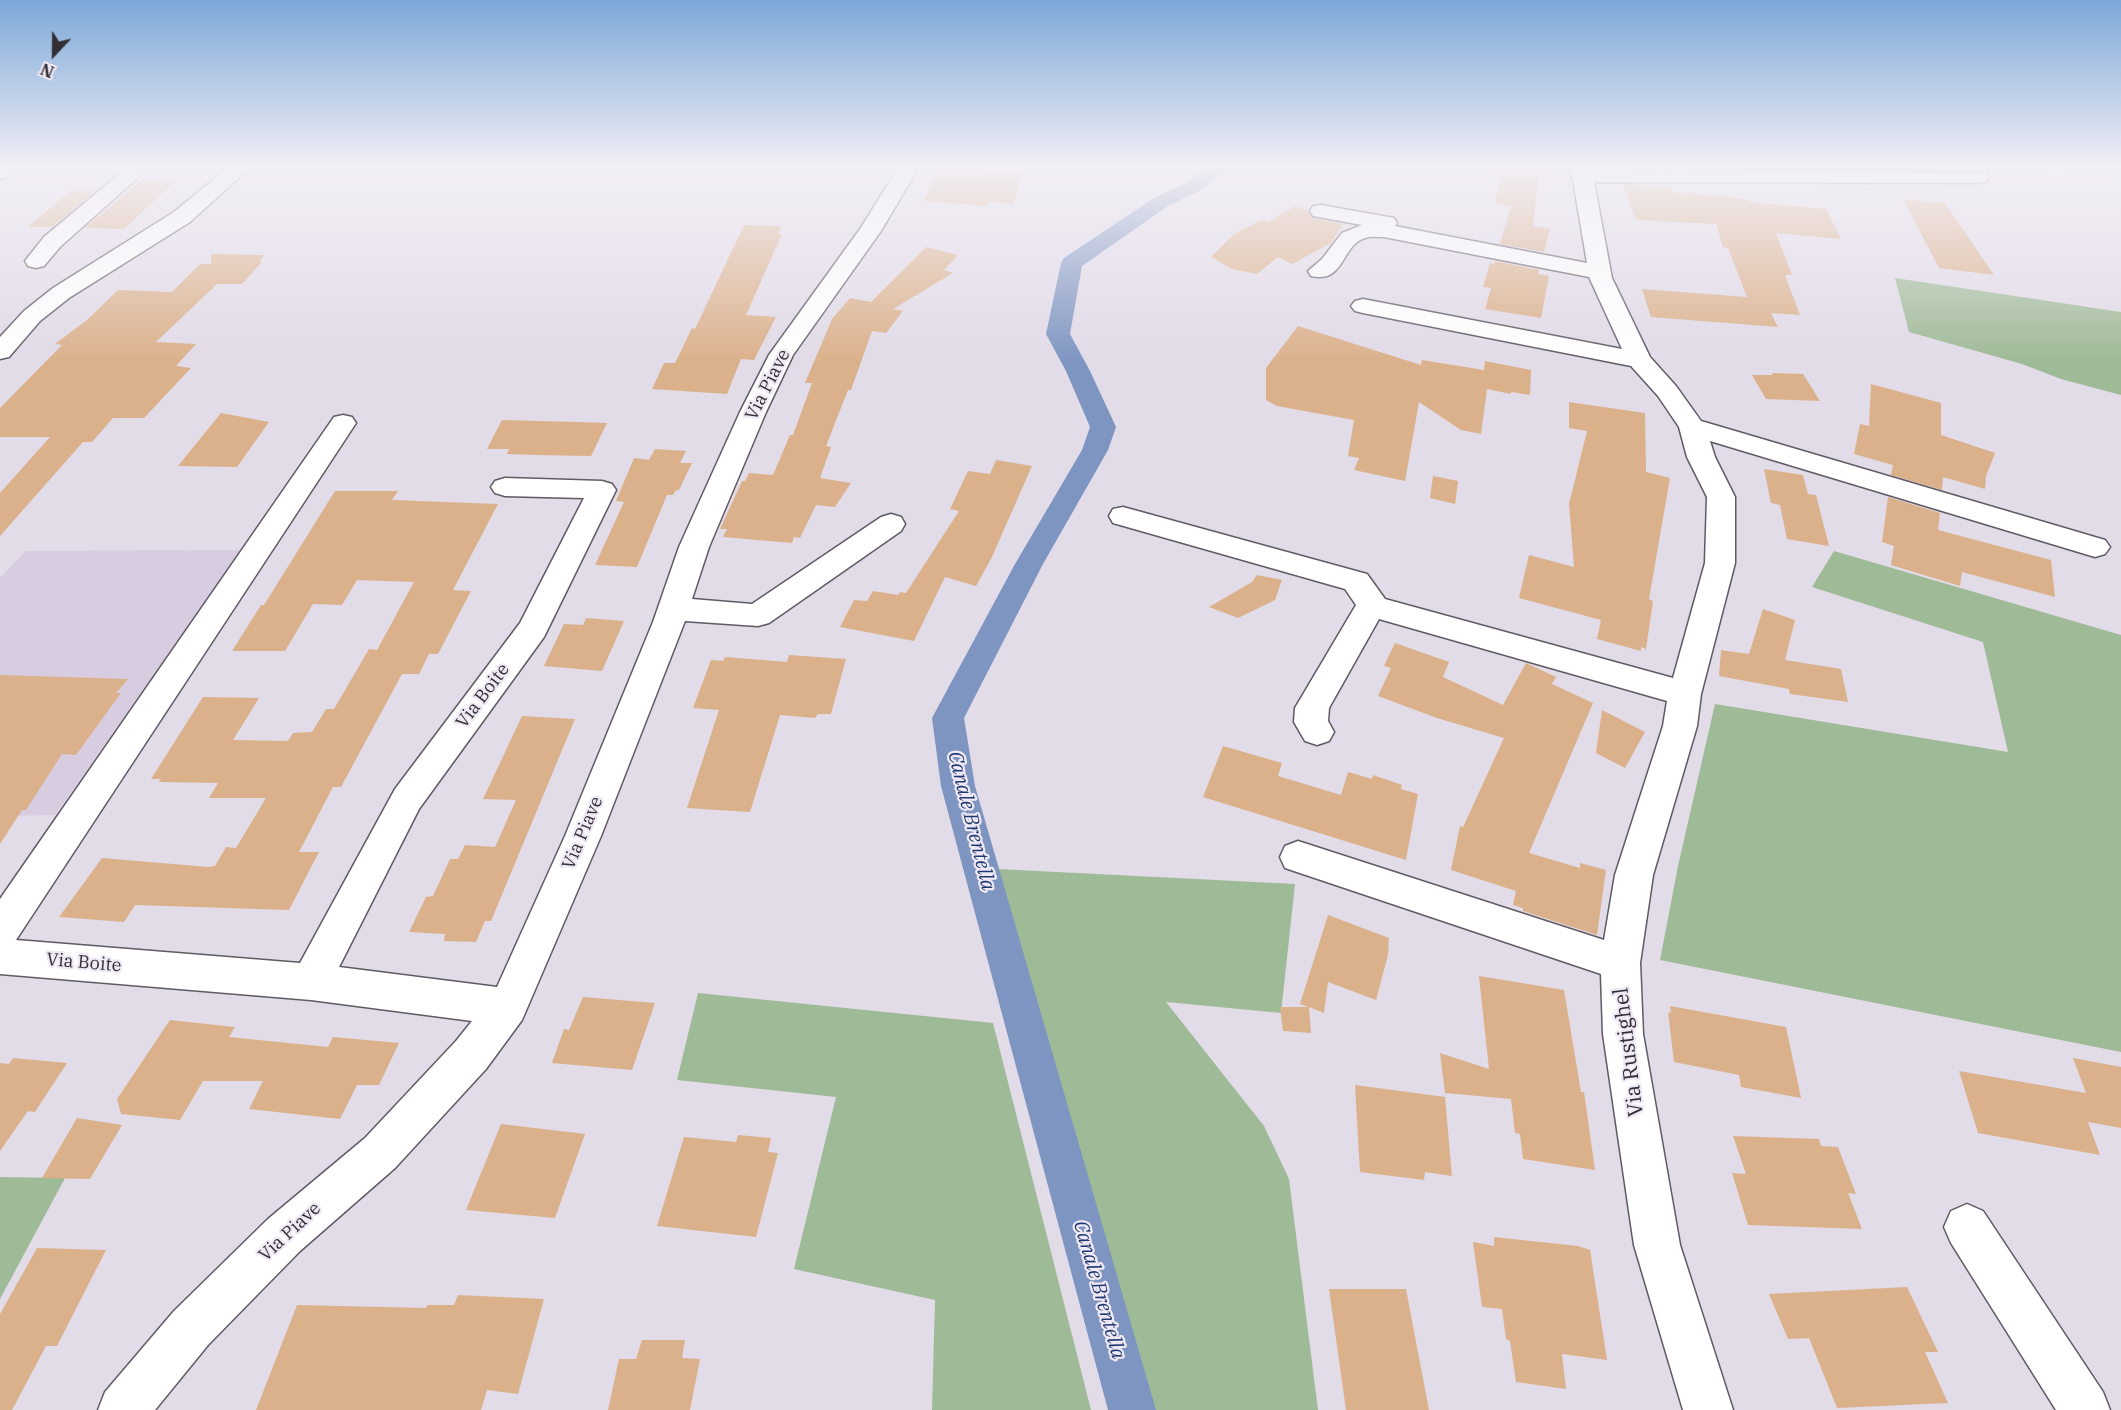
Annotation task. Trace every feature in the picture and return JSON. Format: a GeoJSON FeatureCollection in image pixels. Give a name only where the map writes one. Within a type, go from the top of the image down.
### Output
{"type":"FeatureCollection","features":[{"type":"Feature","properties":{"kind":"street"},"geometry":{"type":"LineString","coordinates":[[36,261],[65,231]]}},
{"type":"Feature","properties":{"kind":"street"},"geometry":{"type":"LineString","coordinates":[[0,352],[32,316],[61,293],[160,231]]}},
{"type":"Feature","properties":{"kind":"street","name":"Via Piave"},"geometry":{"type":"LineString","coordinates":[[123,1410],[191,1328],[284,1235],[380,1154],[471,1055],[508,1007],[583,836],[673,609],[694,547],[749,422],[781,355],[870,231]]}},
{"type":"Feature","properties":{"kind":"street"},"geometry":{"type":"LineString","coordinates":[[1319,271],[1329,267],[1342,247],[1355,234],[1378,231]]}},
{"type":"Feature","properties":{"kind":"street"},"geometry":{"type":"LineString","coordinates":[[1389,231],[1599,267]]}},
{"type":"Feature","properties":{"kind":"street"},"geometry":{"type":"LineString","coordinates":[[1416,231],[1599,267]]}},
{"type":"Feature","properties":{"kind":"street","name":"Via Rustighel"},"geometry":{"type":"LineString","coordinates":[[1592,231],[1599,267],[1639,360],[1667,391],[1692,428],[1701,458],[1721,497],[1720,563],[1685,694],[1680,726],[1634,875],[1620,963],[1623,1034],[1657,1245],[1708,1410]]}},
{"type":"Feature","properties":{"kind":"street"},"geometry":{"type":"LineString","coordinates":[[52,242],[118,257]]}},
{"type":"Feature","properties":{"kind":"street"},"geometry":{"type":"LineString","coordinates":[[1363,306],[1639,360]]}},
{"type":"Feature","properties":{"kind":"street"},"geometry":{"type":"LineString","coordinates":[[0,315],[32,316]]}},
{"type":"Feature","properties":{"kind":"street"},"geometry":{"type":"LineString","coordinates":[[0,932],[343,423]]}},
{"type":"Feature","properties":{"kind":"street"},"geometry":{"type":"LineString","coordinates":[[1692,428],[2095,548]]}},
{"type":"Feature","properties":{"kind":"street","name":"Via Boite"},"geometry":{"type":"LineString","coordinates":[[311,982],[407,799],[533,629],[602,490],[505,487]]}},
{"type":"Feature","properties":{"kind":"street"},"geometry":{"type":"LineString","coordinates":[[1124,516],[1356,581],[1374,607],[1685,694]]}},
{"type":"Feature","properties":{"kind":"street"},"geometry":{"type":"LineString","coordinates":[[673,609],[758,615],[891,524]]}},
{"type":"Feature","properties":{"kind":"street"},"geometry":{"type":"LineString","coordinates":[[1317,732],[1311,722],[1312,708],[1367,613],[1374,607]]}},
{"type":"Feature","properties":{"kind":"street"},"geometry":{"type":"LineString","coordinates":[[1298,857],[1620,963]]}},
{"type":"Feature","properties":{"kind":"street","name":"Via Boite"},"geometry":{"type":"LineString","coordinates":[[0,956],[311,982],[508,1007]]}},
{"type":"Feature","properties":{"kind":"street"},"geometry":{"type":"LineString","coordinates":[[1967,1227],[2085,1410]]}},
{"type":"Feature","properties":{"kind":"shaded area"},"geometry":{"type":"Polygon","coordinates":[[[241,550],[55,815],[0,816],[0,578],[26,551],[241,550]]]}},
{"type":"Feature","properties":{"kind":"green space"},"geometry":{"type":"Polygon","coordinates":[[[1895,278],[2121,312],[2121,395],[1909,332],[1895,278]]]}},
{"type":"Feature","properties":{"kind":"green space"},"geometry":{"type":"Polygon","coordinates":[[[1834,551],[2121,635],[2121,1052],[1660,960],[1678,866],[1715,704],[2008,752],[1983,642],[1812,587],[1834,551]]]}},
{"type":"Feature","properties":{"kind":"green space"},"geometry":{"type":"Polygon","coordinates":[[[997,869],[1295,884],[1281,1013],[1166,1002],[1264,1126],[1289,1179],[1318,1410],[1154,1410],[997,869]]]}},
{"type":"Feature","properties":{"kind":"green space"},"geometry":{"type":"Polygon","coordinates":[[[698,993],[993,1023],[1091,1410],[932,1410],[935,1300],[794,1269],[836,1097],[677,1080],[698,993]]]}},
{"type":"Feature","properties":{"kind":"green space"},"geometry":{"type":"Polygon","coordinates":[[[0,1177],[65,1178],[0,1299],[0,1177]]]}},
{"type":"Feature","properties":{"kind":"building"},"geometry":{"type":"Polygon","coordinates":[[[741,231],[779,231],[778,234],[782,234],[746,315],[776,317],[754,360],[741,359],[727,394],[652,389],[664,363],[675,363],[692,328],[695,329],[741,231]]]}},
{"type":"Feature","properties":{"kind":"building"},"geometry":{"type":"Polygon","coordinates":[[[1240,231],[1339,231],[1331,243],[1292,264],[1278,257],[1257,274],[1232,269],[1211,257],[1240,231]]]}},
{"type":"Feature","properties":{"kind":"building"},"geometry":{"type":"Polygon","coordinates":[[[1504,231],[1550,231],[1544,252],[1500,244],[1504,231]]]}},
{"type":"Feature","properties":{"kind":"building"},"geometry":{"type":"Polygon","coordinates":[[[1718,231],[1837,231],[1841,239],[1776,233],[1792,275],[1785,275],[1800,315],[1771,313],[1778,327],[1651,317],[1642,289],[1747,297],[1728,248],[1723,247],[1718,231]]]}},
{"type":"Feature","properties":{"kind":"building"},"geometry":{"type":"Polygon","coordinates":[[[1920,231],[1964,231],[1994,275],[1939,268],[1920,231]]]}},
{"type":"Feature","properties":{"kind":"building"},"geometry":{"type":"Polygon","coordinates":[[[926,247],[958,255],[944,270],[953,273],[893,309],[903,311],[886,333],[872,331],[851,390],[848,390],[826,446],[831,447],[820,478],[851,483],[835,507],[816,505],[800,538],[794,537],[792,543],[723,537],[727,529],[720,529],[742,481],[745,481],[749,473],[773,475],[790,435],[793,435],[812,383],[805,383],[832,319],[850,298],[871,302],[926,247]]]}},
{"type":"Feature","properties":{"kind":"building"},"geometry":{"type":"Polygon","coordinates":[[[211,254],[264,255],[259,262],[262,262],[242,284],[217,284],[156,342],[196,344],[176,366],[191,368],[144,418],[113,418],[92,442],[83,442],[0,536],[0,493],[50,437],[0,437],[0,408],[62,345],[55,344],[88,319],[118,290],[172,292],[200,264],[211,264],[211,254]]]}},
{"type":"Feature","properties":{"kind":"building"},"geometry":{"type":"Polygon","coordinates":[[[1495,261],[1539,270],[1538,274],[1549,276],[1541,318],[1485,309],[1491,288],[1483,287],[1490,263],[1494,264],[1495,261]]]}},
{"type":"Feature","properties":{"kind":"building"},"geometry":{"type":"Polygon","coordinates":[[[1298,326],[1421,365],[1422,360],[1484,370],[1485,361],[1531,370],[1530,395],[1487,389],[1481,434],[1461,430],[1419,402],[1405,481],[1354,470],[1359,458],[1348,456],[1354,420],[1277,406],[1266,400],[1266,368],[1298,326]]]}},
{"type":"Feature","properties":{"kind":"building"},"geometry":{"type":"Polygon","coordinates":[[[1772,373],[1803,374],[1820,401],[1766,399],[1752,375],[1773,375],[1772,373]]]}},
{"type":"Feature","properties":{"kind":"building"},"geometry":{"type":"Polygon","coordinates":[[[1871,384],[1941,403],[1941,435],[1995,453],[1986,476],[1985,489],[1943,477],[1942,490],[1891,475],[1893,465],[1854,454],[1860,424],[1869,426],[1871,384]]]}},
{"type":"Feature","properties":{"kind":"building"},"geometry":{"type":"Polygon","coordinates":[[[1569,402],[1645,413],[1646,472],[1670,478],[1649,599],[1653,601],[1646,649],[1641,647],[1641,651],[1597,639],[1601,620],[1519,598],[1529,555],[1574,567],[1569,504],[1587,431],[1569,428],[1569,402]]]}},
{"type":"Feature","properties":{"kind":"building"},"geometry":{"type":"Polygon","coordinates":[[[221,413],[269,422],[237,467],[178,466],[221,413]]]}},
{"type":"Feature","properties":{"kind":"building"},"geometry":{"type":"Polygon","coordinates":[[[502,420],[607,423],[591,456],[534,455],[507,454],[509,449],[487,449],[502,420]]]}},
{"type":"Feature","properties":{"kind":"building"},"geometry":{"type":"Polygon","coordinates":[[[655,449],[686,451],[680,463],[692,463],[679,490],[676,490],[673,495],[667,495],[637,567],[595,565],[624,502],[616,501],[634,458],[649,460],[655,449]]]}},
{"type":"Feature","properties":{"kind":"building"},"geometry":{"type":"Polygon","coordinates":[[[996,460],[1032,466],[991,559],[976,586],[945,577],[914,641],[840,627],[854,600],[867,601],[873,591],[898,595],[900,592],[906,593],[959,511],[950,509],[968,471],[990,474],[996,460]]]}},
{"type":"Feature","properties":{"kind":"building"},"geometry":{"type":"Polygon","coordinates":[[[1764,469],[1803,475],[1808,494],[1816,495],[1829,546],[1787,539],[1780,505],[1771,503],[1764,469]]]}},
{"type":"Feature","properties":{"kind":"building"},"geometry":{"type":"Polygon","coordinates":[[[1433,476],[1458,481],[1455,504],[1430,498],[1433,476]]]}},
{"type":"Feature","properties":{"kind":"building"},"geometry":{"type":"Polygon","coordinates":[[[335,491],[398,491],[392,500],[498,504],[453,590],[471,591],[438,654],[429,654],[419,674],[402,674],[341,787],[333,787],[299,852],[319,852],[289,910],[135,905],[124,922],[59,917],[102,858],[209,867],[215,866],[226,847],[236,848],[266,798],[209,798],[218,783],[159,782],[161,779],[151,779],[203,697],[259,698],[233,740],[288,741],[293,733],[312,732],[326,709],[334,709],[369,649],[377,650],[414,582],[357,580],[342,605],[313,604],[285,651],[232,651],[261,605],[264,605],[335,491]]]}},
{"type":"Feature","properties":{"kind":"building"},"geometry":{"type":"Polygon","coordinates":[[[1888,497],[1940,513],[1938,530],[2051,560],[2055,597],[1962,572],[1960,586],[1891,565],[1894,546],[1882,542],[1888,497]]]}},
{"type":"Feature","properties":{"kind":"building"},"geometry":{"type":"Polygon","coordinates":[[[1257,575],[1282,580],[1275,600],[1238,618],[1209,607],[1252,582],[1257,575]]]}},
{"type":"Feature","properties":{"kind":"building"},"geometry":{"type":"Polygon","coordinates":[[[1763,609],[1795,620],[1785,660],[1841,669],[1848,702],[1790,694],[1789,689],[1719,676],[1721,650],[1749,654],[1763,609]]]}},
{"type":"Feature","properties":{"kind":"building"},"geometry":{"type":"Polygon","coordinates":[[[586,618],[624,621],[602,671],[544,666],[564,624],[583,625],[586,618]]]}},
{"type":"Feature","properties":{"kind":"building"},"geometry":{"type":"Polygon","coordinates":[[[1395,643],[1449,662],[1443,677],[1503,705],[1526,663],[1556,677],[1552,684],[1593,703],[1529,853],[1580,868],[1580,863],[1606,870],[1597,935],[1523,911],[1523,908],[1513,905],[1516,891],[1451,870],[1460,826],[1463,827],[1504,738],[1437,718],[1378,696],[1391,668],[1384,666],[1395,643]]]}},
{"type":"Feature","properties":{"kind":"building"},"geometry":{"type":"Polygon","coordinates":[[[789,655],[846,659],[831,714],[818,714],[815,718],[780,715],[750,812],[687,808],[719,710],[693,708],[711,660],[723,661],[725,657],[787,662],[789,655]]]}},
{"type":"Feature","properties":{"kind":"building"},"geometry":{"type":"Polygon","coordinates":[[[0,675],[128,679],[116,693],[121,693],[76,755],[62,754],[26,810],[22,810],[0,844],[0,675]]]}},
{"type":"Feature","properties":{"kind":"building"},"geometry":{"type":"Polygon","coordinates":[[[1602,710],[1645,732],[1625,768],[1596,753],[1602,710]]]}},
{"type":"Feature","properties":{"kind":"building"},"geometry":{"type":"Polygon","coordinates":[[[522,716],[575,719],[491,921],[485,921],[476,942],[444,941],[445,934],[409,932],[426,897],[433,896],[450,859],[458,859],[465,845],[495,847],[516,800],[483,799],[522,716]]]}},
{"type":"Feature","properties":{"kind":"building"},"geometry":{"type":"Polygon","coordinates":[[[1223,746],[1282,763],[1278,776],[1341,795],[1348,772],[1372,779],[1373,775],[1402,785],[1401,789],[1418,794],[1406,860],[1203,797],[1223,746]]]}},
{"type":"Feature","properties":{"kind":"building"},"geometry":{"type":"Polygon","coordinates":[[[1328,915],[1389,938],[1388,955],[1376,1000],[1328,982],[1324,1013],[1309,1007],[1311,1033],[1283,1031],[1280,1007],[1308,1007],[1300,1004],[1328,915]]]}},
{"type":"Feature","properties":{"kind":"building"},"geometry":{"type":"Polygon","coordinates":[[[1479,976],[1564,990],[1581,1092],[1584,1092],[1595,1170],[1523,1159],[1520,1134],[1515,1133],[1511,1099],[1445,1093],[1440,1053],[1489,1069],[1479,976]]]}},
{"type":"Feature","properties":{"kind":"building"},"geometry":{"type":"Polygon","coordinates":[[[583,997],[655,1003],[632,1070],[552,1063],[564,1029],[569,1030],[583,997]]]}},
{"type":"Feature","properties":{"kind":"building"},"geometry":{"type":"Polygon","coordinates":[[[1670,1006],[1786,1027],[1801,1098],[1741,1087],[1739,1075],[1674,1062],[1668,1012],[1671,1013],[1670,1006]]]}},
{"type":"Feature","properties":{"kind":"building"},"geometry":{"type":"Polygon","coordinates":[[[170,1020],[235,1027],[229,1037],[328,1047],[333,1037],[399,1043],[379,1085],[357,1085],[340,1119],[249,1109],[263,1081],[203,1081],[180,1120],[121,1114],[117,1099],[170,1020]]]}},
{"type":"Feature","properties":{"kind":"building"},"geometry":{"type":"Polygon","coordinates":[[[13,1058],[67,1063],[35,1112],[28,1111],[0,1151],[0,1063],[9,1064],[13,1058]]]}},
{"type":"Feature","properties":{"kind":"building"},"geometry":{"type":"Polygon","coordinates":[[[2073,1058],[2121,1067],[2121,1128],[2088,1122],[2100,1155],[1978,1133],[1959,1071],[2086,1093],[2073,1058]]]}},
{"type":"Feature","properties":{"kind":"building"},"geometry":{"type":"Polygon","coordinates":[[[1355,1085],[1445,1097],[1452,1176],[1425,1172],[1424,1180],[1360,1172],[1355,1085]]]}},
{"type":"Feature","properties":{"kind":"building"},"geometry":{"type":"Polygon","coordinates":[[[77,1118],[122,1125],[90,1179],[42,1178],[77,1118]]]}},
{"type":"Feature","properties":{"kind":"building"},"geometry":{"type":"Polygon","coordinates":[[[501,1124],[585,1134],[555,1218],[466,1210],[501,1124]]]}},
{"type":"Feature","properties":{"kind":"building"},"geometry":{"type":"Polygon","coordinates":[[[738,1135],[771,1138],[768,1152],[778,1153],[756,1237],[657,1226],[684,1137],[736,1142],[738,1135]]]}},
{"type":"Feature","properties":{"kind":"building"},"geometry":{"type":"Polygon","coordinates":[[[1733,1136],[1819,1139],[1821,1146],[1838,1147],[1856,1194],[1848,1193],[1862,1229],[1748,1225],[1732,1173],[1746,1174],[1733,1136]]]}},
{"type":"Feature","properties":{"kind":"building"},"geometry":{"type":"Polygon","coordinates":[[[1494,1237],[1578,1246],[1590,1250],[1607,1360],[1562,1354],[1566,1389],[1516,1382],[1510,1341],[1506,1339],[1502,1309],[1482,1307],[1473,1242],[1494,1246],[1494,1237]]]}},
{"type":"Feature","properties":{"kind":"building"},"geometry":{"type":"Polygon","coordinates":[[[37,1248],[106,1250],[57,1346],[46,1346],[12,1410],[0,1410],[0,1314],[37,1248]]]}},
{"type":"Feature","properties":{"kind":"building"},"geometry":{"type":"Polygon","coordinates":[[[1907,1287],[1938,1352],[1925,1352],[1948,1403],[1837,1408],[1809,1338],[1788,1339],[1769,1294],[1907,1287]]]}},
{"type":"Feature","properties":{"kind":"building"},"geometry":{"type":"Polygon","coordinates":[[[1329,1289],[1406,1289],[1429,1410],[1346,1410],[1329,1289]]]}},
{"type":"Feature","properties":{"kind":"building"},"geometry":{"type":"Polygon","coordinates":[[[458,1295],[544,1299],[518,1394],[487,1390],[481,1410],[256,1410],[297,1305],[426,1308],[427,1305],[454,1305],[458,1295]]]}},
{"type":"Feature","properties":{"kind":"building"},"geometry":{"type":"Polygon","coordinates":[[[642,1340],[685,1340],[682,1358],[700,1359],[690,1410],[608,1410],[619,1359],[636,1359],[642,1340]]]}},
{"type":"Feature","properties":{"kind":"waterway","name":"Canale Brentella"},"geometry":{"type":"LineString","coordinates":[[1119,231],[1072,263],[1058,334],[1078,371],[1103,427],[1095,450],[1029,564],[948,718],[958,786],[1132,1410]]}}]}
